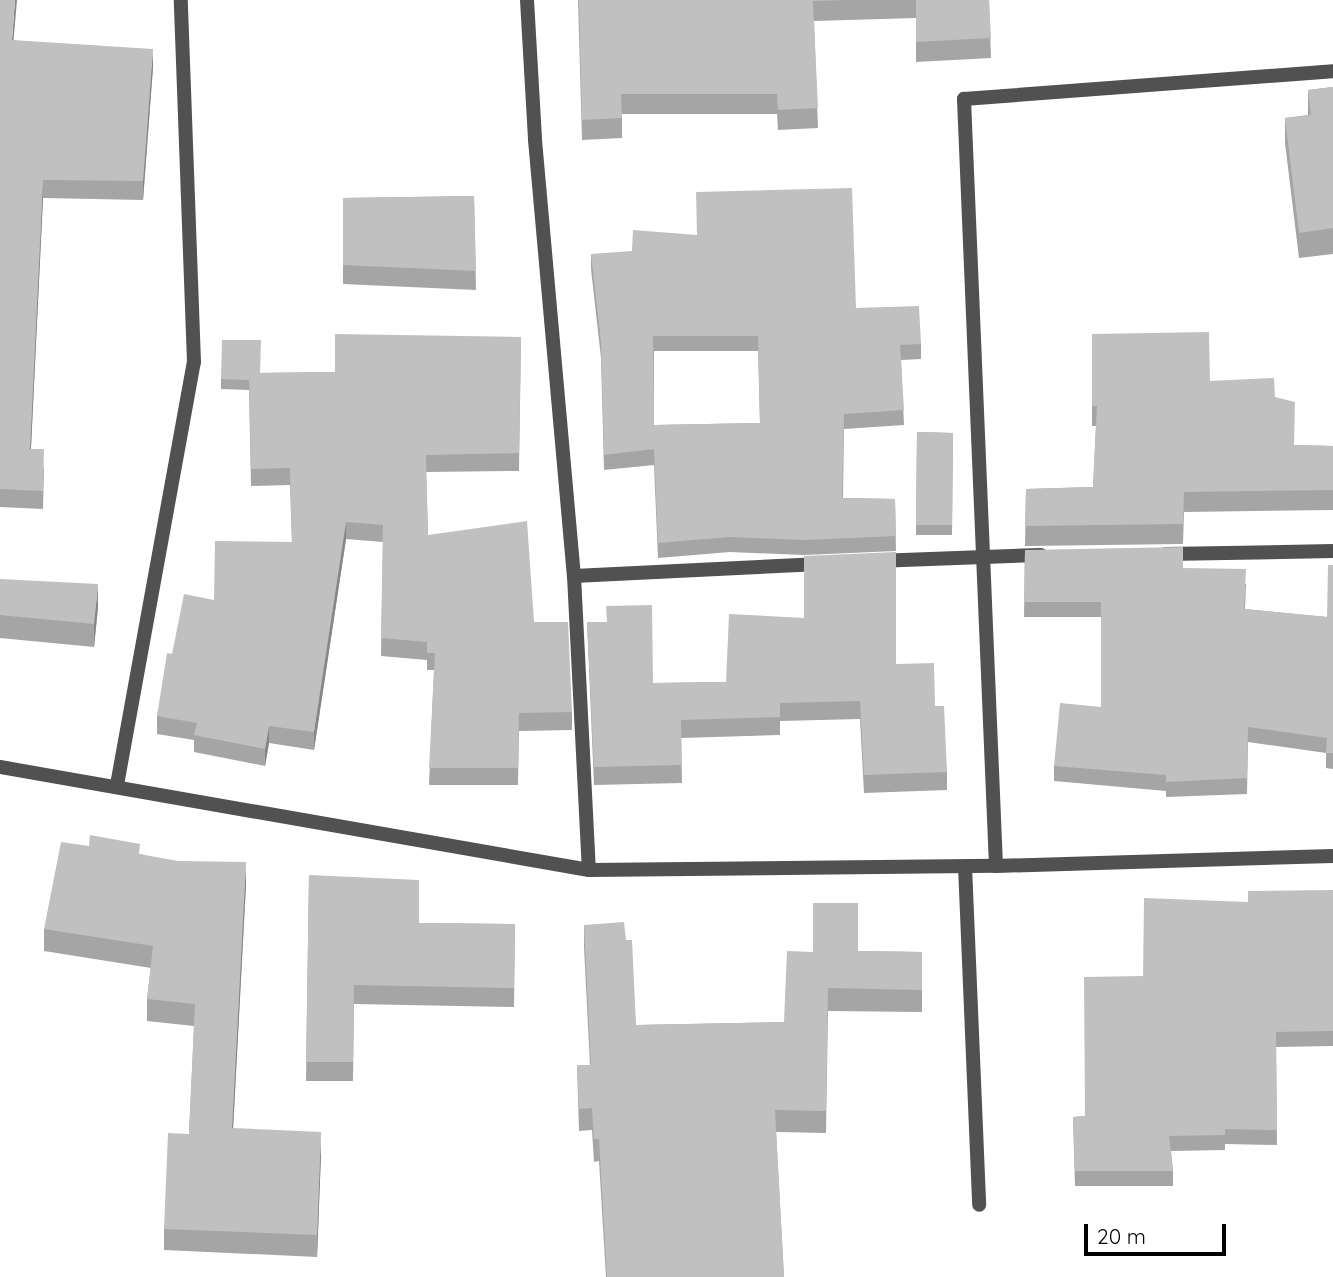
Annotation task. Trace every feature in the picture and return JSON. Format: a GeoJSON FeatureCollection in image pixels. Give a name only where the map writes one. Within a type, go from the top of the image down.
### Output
{"type":"FeatureCollection","features":[{"type":"Feature","properties":{"kind":"street"},"geometry":{"type":"LineString","coordinates":[[117,785],[194,362],[181,0]]}},
{"type":"Feature","properties":{"kind":"street"},"geometry":{"type":"LineString","coordinates":[[527,0],[535,140],[574,576],[590,870]]}},
{"type":"Feature","properties":{"kind":"street"},"geometry":{"type":"LineString","coordinates":[[996,866],[987,556],[964,99],[1333,71]]}},
{"type":"Feature","properties":{"kind":"street"},"geometry":{"type":"LineString","coordinates":[[1153,554],[1333,551]]}},
{"type":"Feature","properties":{"kind":"street"},"geometry":{"type":"LineString","coordinates":[[863,562],[1056,555]]}},
{"type":"Feature","properties":{"kind":"street"},"geometry":{"type":"LineString","coordinates":[[574,576],[835,563]]}},
{"type":"Feature","properties":{"kind":"street"},"geometry":{"type":"LineString","coordinates":[[0,767],[117,785],[590,870],[996,866],[1333,856]]}},
{"type":"Feature","properties":{"kind":"street"},"geometry":{"type":"LineString","coordinates":[[965,866],[979,1205]]}},
{"type":"Feature","properties":{"kind":"building"},"geometry":{"type":"Polygon","coordinates":[[[0,0],[15,0],[12,40],[153,49],[143,181],[43,180],[30,449],[44,449],[43,491],[0,489],[0,0]]]}},
{"type":"Feature","properties":{"kind":"building"},"geometry":{"type":"Polygon","coordinates":[[[579,0],[848,0],[813,1],[818,108],[778,110],[777,94],[621,94],[622,118],[582,120],[579,0]]]}},
{"type":"Feature","properties":{"kind":"building"},"geometry":{"type":"Polygon","coordinates":[[[916,0],[989,0],[991,38],[916,42],[916,0]]]}},
{"type":"Feature","properties":{"kind":"building"},"geometry":{"type":"Polygon","coordinates":[[[1333,87],[1333,228],[1299,233],[1285,118],[1311,115],[1308,90],[1333,87]]]}},
{"type":"Feature","properties":{"kind":"building"},"geometry":{"type":"Polygon","coordinates":[[[852,188],[856,308],[919,306],[921,344],[900,345],[904,410],[844,414],[842,498],[895,499],[896,536],[804,540],[730,537],[658,543],[654,449],[604,455],[601,342],[591,254],[632,251],[633,230],[697,235],[696,192],[852,188]],[[653,336],[654,425],[760,423],[758,336],[653,336]]]}},
{"type":"Feature","properties":{"kind":"building"},"geometry":{"type":"Polygon","coordinates":[[[474,196],[476,271],[343,265],[343,198],[474,196]]]}},
{"type":"Feature","properties":{"kind":"building"},"geometry":{"type":"Polygon","coordinates":[[[1209,332],[1210,381],[1274,378],[1275,397],[1295,402],[1294,445],[1333,446],[1333,490],[1184,492],[1183,524],[1025,526],[1026,489],[1093,487],[1097,406],[1092,406],[1092,334],[1209,332]]]}},
{"type":"Feature","properties":{"kind":"building"},"geometry":{"type":"Polygon","coordinates":[[[335,334],[521,337],[519,453],[426,455],[428,535],[527,521],[534,622],[568,622],[572,712],[519,713],[518,768],[429,768],[435,653],[427,653],[427,642],[381,638],[383,525],[346,522],[314,732],[269,726],[265,749],[194,735],[197,723],[157,716],[167,653],[172,654],[184,594],[214,600],[215,541],[292,542],[290,468],[251,469],[249,373],[335,372],[335,334]]]}},
{"type":"Feature","properties":{"kind":"building"},"geometry":{"type":"Polygon","coordinates":[[[222,340],[261,340],[260,373],[249,373],[249,380],[221,379],[222,340]]]}},
{"type":"Feature","properties":{"kind":"building"},"geometry":{"type":"Polygon","coordinates":[[[917,432],[953,433],[952,525],[916,525],[917,432]]]}},
{"type":"Feature","properties":{"kind":"building"},"geometry":{"type":"Polygon","coordinates":[[[1183,547],[1183,568],[1246,569],[1244,609],[1327,617],[1328,565],[1333,565],[1333,753],[1326,753],[1327,738],[1248,727],[1247,778],[1166,782],[1166,775],[1054,766],[1060,703],[1101,707],[1101,602],[1024,602],[1025,550],[1183,547]]]}},
{"type":"Feature","properties":{"kind":"building"},"geometry":{"type":"Polygon","coordinates":[[[896,552],[896,664],[934,663],[935,706],[944,706],[947,772],[864,775],[860,701],[780,703],[780,717],[681,720],[682,765],[594,767],[587,622],[607,622],[606,606],[652,605],[653,683],[726,682],[729,614],[804,618],[804,556],[896,552]]]}},
{"type":"Feature","properties":{"kind":"building"},"geometry":{"type":"Polygon","coordinates":[[[0,579],[98,584],[94,624],[0,615],[0,579]]]}},
{"type":"Feature","properties":{"kind":"building"},"geometry":{"type":"Polygon","coordinates":[[[90,835],[140,844],[139,854],[178,861],[246,862],[232,1128],[321,1132],[317,1235],[164,1229],[168,1133],[189,1134],[195,1004],[147,999],[153,946],[44,929],[61,842],[89,846],[90,835]]]}},
{"type":"Feature","properties":{"kind":"building"},"geometry":{"type":"Polygon","coordinates":[[[309,875],[419,880],[419,923],[515,924],[514,988],[354,985],[353,1062],[306,1062],[309,875]]]}},
{"type":"Feature","properties":{"kind":"building"},"geometry":{"type":"Polygon","coordinates":[[[1333,890],[1333,1031],[1276,1032],[1277,1130],[1225,1129],[1225,1135],[1169,1136],[1173,1171],[1075,1171],[1073,1117],[1085,1116],[1084,977],[1143,976],[1144,898],[1248,902],[1248,891],[1333,890]]]}},
{"type":"Feature","properties":{"kind":"building"},"geometry":{"type":"Polygon","coordinates":[[[813,903],[858,903],[858,951],[922,952],[922,990],[828,988],[826,1111],[775,1110],[784,1277],[607,1277],[599,1139],[594,1139],[592,1108],[579,1109],[577,1065],[591,1065],[584,925],[624,922],[626,940],[632,940],[636,1025],[784,1022],[787,951],[813,952],[813,903]]]}}]}
